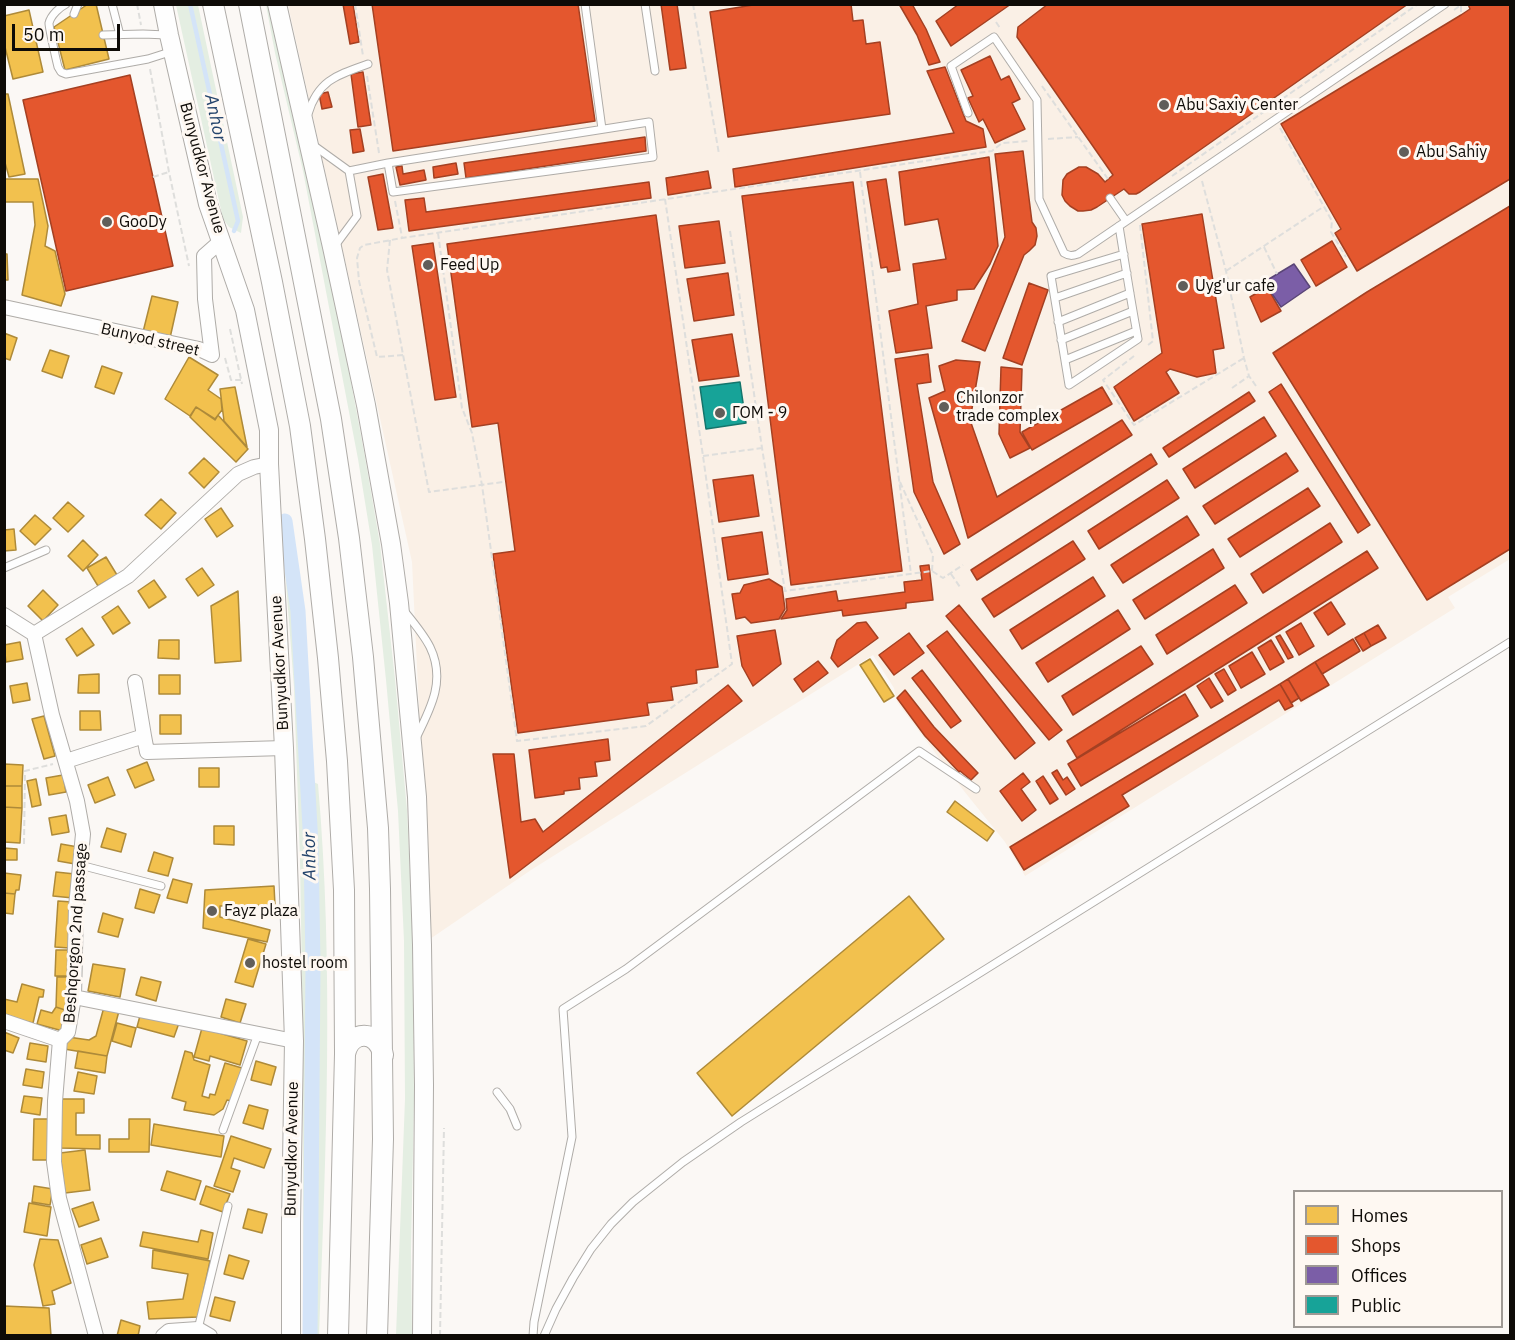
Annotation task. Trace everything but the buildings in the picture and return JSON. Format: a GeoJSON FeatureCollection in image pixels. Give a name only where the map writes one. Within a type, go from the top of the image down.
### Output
{"type":"FeatureCollection","features":[{"type":"Feature","properties":{"kind":"main road"},"geometry":{"type":"LineString","coordinates":[[213,4],[300,426],[328,658],[344,890],[345,1054],[338,1335]]}},
{"type":"Feature","properties":{"kind":"main road"},"geometry":{"type":"LineString","coordinates":[[249,4],[329,408],[349,538],[363,657],[378,828],[380,889],[383,1139],[378,1332]]}},
{"type":"Feature","properties":{"kind":"main road"},"geometry":{"type":"LineString","coordinates":[[345,1054],[346,1047],[355,1038],[368,1036],[379,1043],[383,1055]]}},
{"type":"Feature","properties":{"kind":"street","name":"Bunyudkor Avenue"},"geometry":{"type":"LineString","coordinates":[[163,4],[208,204],[245,310],[269,430],[284,748],[294,1041],[291,1335]]}},
{"type":"Feature","properties":{"kind":"street"},"geometry":{"type":"LineString","coordinates":[[277,4],[366,405],[391,544],[399,603],[417,797],[422,945],[424,1085],[422,1335]]}},
{"type":"Feature","properties":{"kind":"street","name":"Bunyod street"},"geometry":{"type":"LineString","coordinates":[[4,307],[199,349],[212,355],[205,299],[204,256],[221,241]]}},
{"type":"Feature","properties":{"kind":"street"},"geometry":{"type":"LineString","coordinates":[[4,615],[34,634],[128,576],[238,474],[269,464]]}},
{"type":"Feature","properties":{"kind":"street","name":"Beshqorgon 2nd passage"},"geometry":{"type":"LineString","coordinates":[[34,634],[52,715],[77,801],[83,834],[75,907],[74,997],[68,1032],[60,1040],[55,1101],[54,1162],[58,1198],[96,1335]]}},
{"type":"Feature","properties":{"kind":"street"},"geometry":{"type":"LineString","coordinates":[[135,682],[147,752],[284,748]]}},
{"type":"Feature","properties":{"kind":"street"},"geometry":{"type":"LineString","coordinates":[[66,761],[144,736]]}},
{"type":"Feature","properties":{"kind":"street"},"geometry":{"type":"LineString","coordinates":[[74,997],[294,1041]]}},
{"type":"Feature","properties":{"kind":"street"},"geometry":{"type":"LineString","coordinates":[[4,1021],[60,1040]]}},
{"type":"Feature","properties":{"kind":"street"},"geometry":{"type":"LineString","coordinates":[[163,1335],[170,1331],[204,1332]]}},
{"type":"Feature","properties":{"kind":"lane"},"geometry":{"type":"LineString","coordinates":[[66,4],[54,15],[50,23],[58,67],[66,74],[148,59],[171,43]]}},
{"type":"Feature","properties":{"kind":"lane"},"geometry":{"type":"LineString","coordinates":[[74,14],[78,4]]}},
{"type":"Feature","properties":{"kind":"lane"},"geometry":{"type":"LineString","coordinates":[[112,4],[120,35]]}},
{"type":"Feature","properties":{"kind":"lane"},"geometry":{"type":"LineString","coordinates":[[585,4],[602,129]]}},
{"type":"Feature","properties":{"kind":"lane"},"geometry":{"type":"LineString","coordinates":[[645,4],[655,71]]}},
{"type":"Feature","properties":{"kind":"lane"},"geometry":{"type":"LineString","coordinates":[[969,112],[951,66],[994,37],[1037,100],[1039,199],[1064,253],[1077,254],[1445,4]]}},
{"type":"Feature","properties":{"kind":"lane"},"geometry":{"type":"LineString","coordinates":[[103,35],[143,34],[171,43]]}},
{"type":"Feature","properties":{"kind":"lane"},"geometry":{"type":"LineString","coordinates":[[333,249],[357,216],[349,171],[307,134],[309,109],[317,92],[332,78],[367,65]]}},
{"type":"Feature","properties":{"kind":"lane"},"geometry":{"type":"LineString","coordinates":[[349,171],[385,164],[650,122],[653,157],[393,192],[385,164]]}},
{"type":"Feature","properties":{"kind":"lane"},"geometry":{"type":"LineString","coordinates":[[1110,198],[1126,221]]}},
{"type":"Feature","properties":{"kind":"lane"},"geometry":{"type":"LineString","coordinates":[[1119,225],[1124,254],[1136,331],[1138,339],[1069,385],[1051,276],[1124,254]]}},
{"type":"Feature","properties":{"kind":"lane"},"geometry":{"type":"LineString","coordinates":[[1055,298],[1127,273]]}},
{"type":"Feature","properties":{"kind":"lane"},"geometry":{"type":"LineString","coordinates":[[1058,322],[1130,293]]}},
{"type":"Feature","properties":{"kind":"lane"},"geometry":{"type":"LineString","coordinates":[[1061,340],[1133,312]]}},
{"type":"Feature","properties":{"kind":"lane"},"geometry":{"type":"LineString","coordinates":[[1065,360],[1136,331]]}},
{"type":"Feature","properties":{"kind":"lane"},"geometry":{"type":"LineString","coordinates":[[4,568],[46,550]]}},
{"type":"Feature","properties":{"kind":"lane"},"geometry":{"type":"LineString","coordinates":[[399,603],[429,646],[437,675],[432,702],[412,746]]}},
{"type":"Feature","properties":{"kind":"lane"},"geometry":{"type":"LineString","coordinates":[[544,1335],[556,1308],[591,1249],[611,1224],[683,1162],[741,1122],[1510,642]]}},
{"type":"Feature","properties":{"kind":"lane"},"geometry":{"type":"LineString","coordinates":[[532,1335],[572,1137],[563,1009],[626,969],[919,751],[976,789]]}},
{"type":"Feature","properties":{"kind":"lane"},"geometry":{"type":"LineString","coordinates":[[80,865],[161,886]]}},
{"type":"Feature","properties":{"kind":"lane"},"geometry":{"type":"LineString","coordinates":[[223,1130],[258,1034]]}},
{"type":"Feature","properties":{"kind":"lane"},"geometry":{"type":"LineString","coordinates":[[497,1092],[510,1109],[517,1126]]}},
{"type":"Feature","properties":{"kind":"lane"},"geometry":{"type":"LineString","coordinates":[[204,1332],[228,1206]]}},
{"type":"Feature","properties":{"kind":"path"},"geometry":{"type":"LineString","coordinates":[[137,4],[143,34]]}},
{"type":"Feature","properties":{"kind":"path"},"geometry":{"type":"LineString","coordinates":[[355,4],[385,164]]}},
{"type":"Feature","properties":{"kind":"path"},"geometry":{"type":"LineString","coordinates":[[693,4],[719,154]]}},
{"type":"Feature","properties":{"kind":"path"},"geometry":{"type":"LineString","coordinates":[[1164,181],[1418,4]]}},
{"type":"Feature","properties":{"kind":"path"},"geometry":{"type":"LineString","coordinates":[[1461,4],[1461,15]]}},
{"type":"Feature","properties":{"kind":"path"},"geometry":{"type":"LineString","coordinates":[[996,22],[1003,32]]}},
{"type":"Feature","properties":{"kind":"path"},"geometry":{"type":"LineString","coordinates":[[148,59],[190,273]]}},
{"type":"Feature","properties":{"kind":"path"},"geometry":{"type":"LineString","coordinates":[[1037,79],[1108,179]]}},
{"type":"Feature","properties":{"kind":"path"},"geometry":{"type":"LineString","coordinates":[[1277,124],[1332,221],[1331,232],[1346,257]]}},
{"type":"Feature","properties":{"kind":"path"},"geometry":{"type":"LineString","coordinates":[[403,355],[377,357],[359,281],[357,258],[360,248],[364,245],[438,232],[992,151],[1002,143]]}},
{"type":"Feature","properties":{"kind":"path"},"geometry":{"type":"LineString","coordinates":[[859,171],[911,574]]}},
{"type":"Feature","properties":{"kind":"path"},"geometry":{"type":"LineString","coordinates":[[153,177],[169,172]]}},
{"type":"Feature","properties":{"kind":"path"},"geometry":{"type":"LineString","coordinates":[[1201,178],[1226,271],[1244,358],[1249,376],[1256,386]]}},
{"type":"Feature","properties":{"kind":"path"},"geometry":{"type":"LineString","coordinates":[[393,192],[402,238]]}},
{"type":"Feature","properties":{"kind":"path"},"geometry":{"type":"LineString","coordinates":[[438,232],[462,408],[472,433],[482,485],[517,741],[646,726],[732,664],[665,200]]}},
{"type":"Feature","properties":{"kind":"path"},"geometry":{"type":"LineString","coordinates":[[1226,271],[1323,207]]}},
{"type":"Feature","properties":{"kind":"path"},"geometry":{"type":"LineString","coordinates":[[1139,223],[1153,341],[1145,348]]}},
{"type":"Feature","properties":{"kind":"path"},"geometry":{"type":"LineString","coordinates":[[730,231],[784,591],[932,571],[943,578],[963,565]]}},
{"type":"Feature","properties":{"kind":"path"},"geometry":{"type":"LineString","coordinates":[[390,240],[387,270],[429,492],[503,482]]}},
{"type":"Feature","properties":{"kind":"path"},"geometry":{"type":"LineString","coordinates":[[1263,246],[1277,274]]}},
{"type":"Feature","properties":{"kind":"path"},"geometry":{"type":"LineString","coordinates":[[230,328],[241,380],[231,381]]}},
{"type":"Feature","properties":{"kind":"path"},"geometry":{"type":"LineString","coordinates":[[1136,354],[1103,380],[1134,425],[1244,358]]}},
{"type":"Feature","properties":{"kind":"path"},"geometry":{"type":"LineString","coordinates":[[1232,388],[1249,376]]}},
{"type":"Feature","properties":{"kind":"path"},"geometry":{"type":"LineString","coordinates":[[703,456],[762,448]]}},
{"type":"Feature","properties":{"kind":"path"},"geometry":{"type":"LineString","coordinates":[[898,478],[933,555],[932,571]]}},
{"type":"Feature","properties":{"kind":"path"},"geometry":{"type":"LineString","coordinates":[[950,573],[960,586]]}},
{"type":"Feature","properties":{"kind":"path"},"geometry":{"type":"LineString","coordinates":[[24,844],[25,771],[66,761]]}},
{"type":"Feature","properties":{"kind":"path"},"geometry":{"type":"LineString","coordinates":[[440,1335],[444,1128]]}},
{"type":"Feature","properties":{"kind":"shaded area"},"geometry":{"type":"Polygon","coordinates":[[[176,5],[198,5],[243,217],[241,233],[229,227],[223,219],[176,5]]]}},
{"type":"Feature","properties":{"kind":"shaded area"},"geometry":{"type":"Polygon","coordinates":[[[266,5],[271,5],[349,371],[380,544],[395,679],[407,810],[413,941],[412,1335],[396,1335],[405,1099],[404,941],[398,811],[372,545],[358,459],[303,171],[266,5]]]}},
{"type":"Feature","properties":{"kind":"shaded area","name":"Chilonzor trade complex"},"geometry":{"type":"Polygon","coordinates":[[[288,5],[1510,5],[1510,559],[1448,597],[1455,608],[1025,876],[1005,842],[897,702],[894,688],[873,655],[531,870],[430,939],[412,562],[288,5]]]}},
{"type":"Feature","properties":{"kind":"shaded area"},"geometry":{"type":"Polygon","coordinates":[[[285,540],[295,606],[306,779],[318,784],[326,922],[326,1129],[319,1336],[303,1335],[303,1044],[300,859],[294,687],[283,544],[285,540]]]}},
{"type":"Feature","properties":{"kind":"waterway","name":"Anhor"},"geometry":{"type":"LineString","coordinates":[[190,4],[238,221],[234,231]]}},
{"type":"Feature","properties":{"kind":"waterway","name":"Anhor"},"geometry":{"type":"LineString","coordinates":[[285,521],[298,611],[311,846],[313,965],[310,1336]]}},
{"type":"Feature","properties":{"kind":"place","name":"Abu Saxiy Center"},"geometry":{"type":"Point","coordinates":[1164,105]}},
{"type":"Feature","properties":{"kind":"place","name":"Abu Sahiy"},"geometry":{"type":"Point","coordinates":[1404,152]}},
{"type":"Feature","properties":{"kind":"place","name":"GooDy"},"geometry":{"type":"Point","coordinates":[107,222]}},
{"type":"Feature","properties":{"kind":"place","name":"Feed Up"},"geometry":{"type":"Point","coordinates":[428,265]}},
{"type":"Feature","properties":{"kind":"place","name":"Uyg'ur cafe"},"geometry":{"type":"Point","coordinates":[1183,286]}},
{"type":"Feature","properties":{"kind":"place","name":"Chilonzor trade complex"},"geometry":{"type":"Point","coordinates":[944,407]}},
{"type":"Feature","properties":{"kind":"place","name":"ГОМ - 9"},"geometry":{"type":"Point","coordinates":[720,413]}},
{"type":"Feature","properties":{"kind":"place","name":"Fayz plaza"},"geometry":{"type":"Point","coordinates":[212,911]}},
{"type":"Feature","properties":{"kind":"place","name":"hostel room"},"geometry":{"type":"Point","coordinates":[250,963]}}]}
